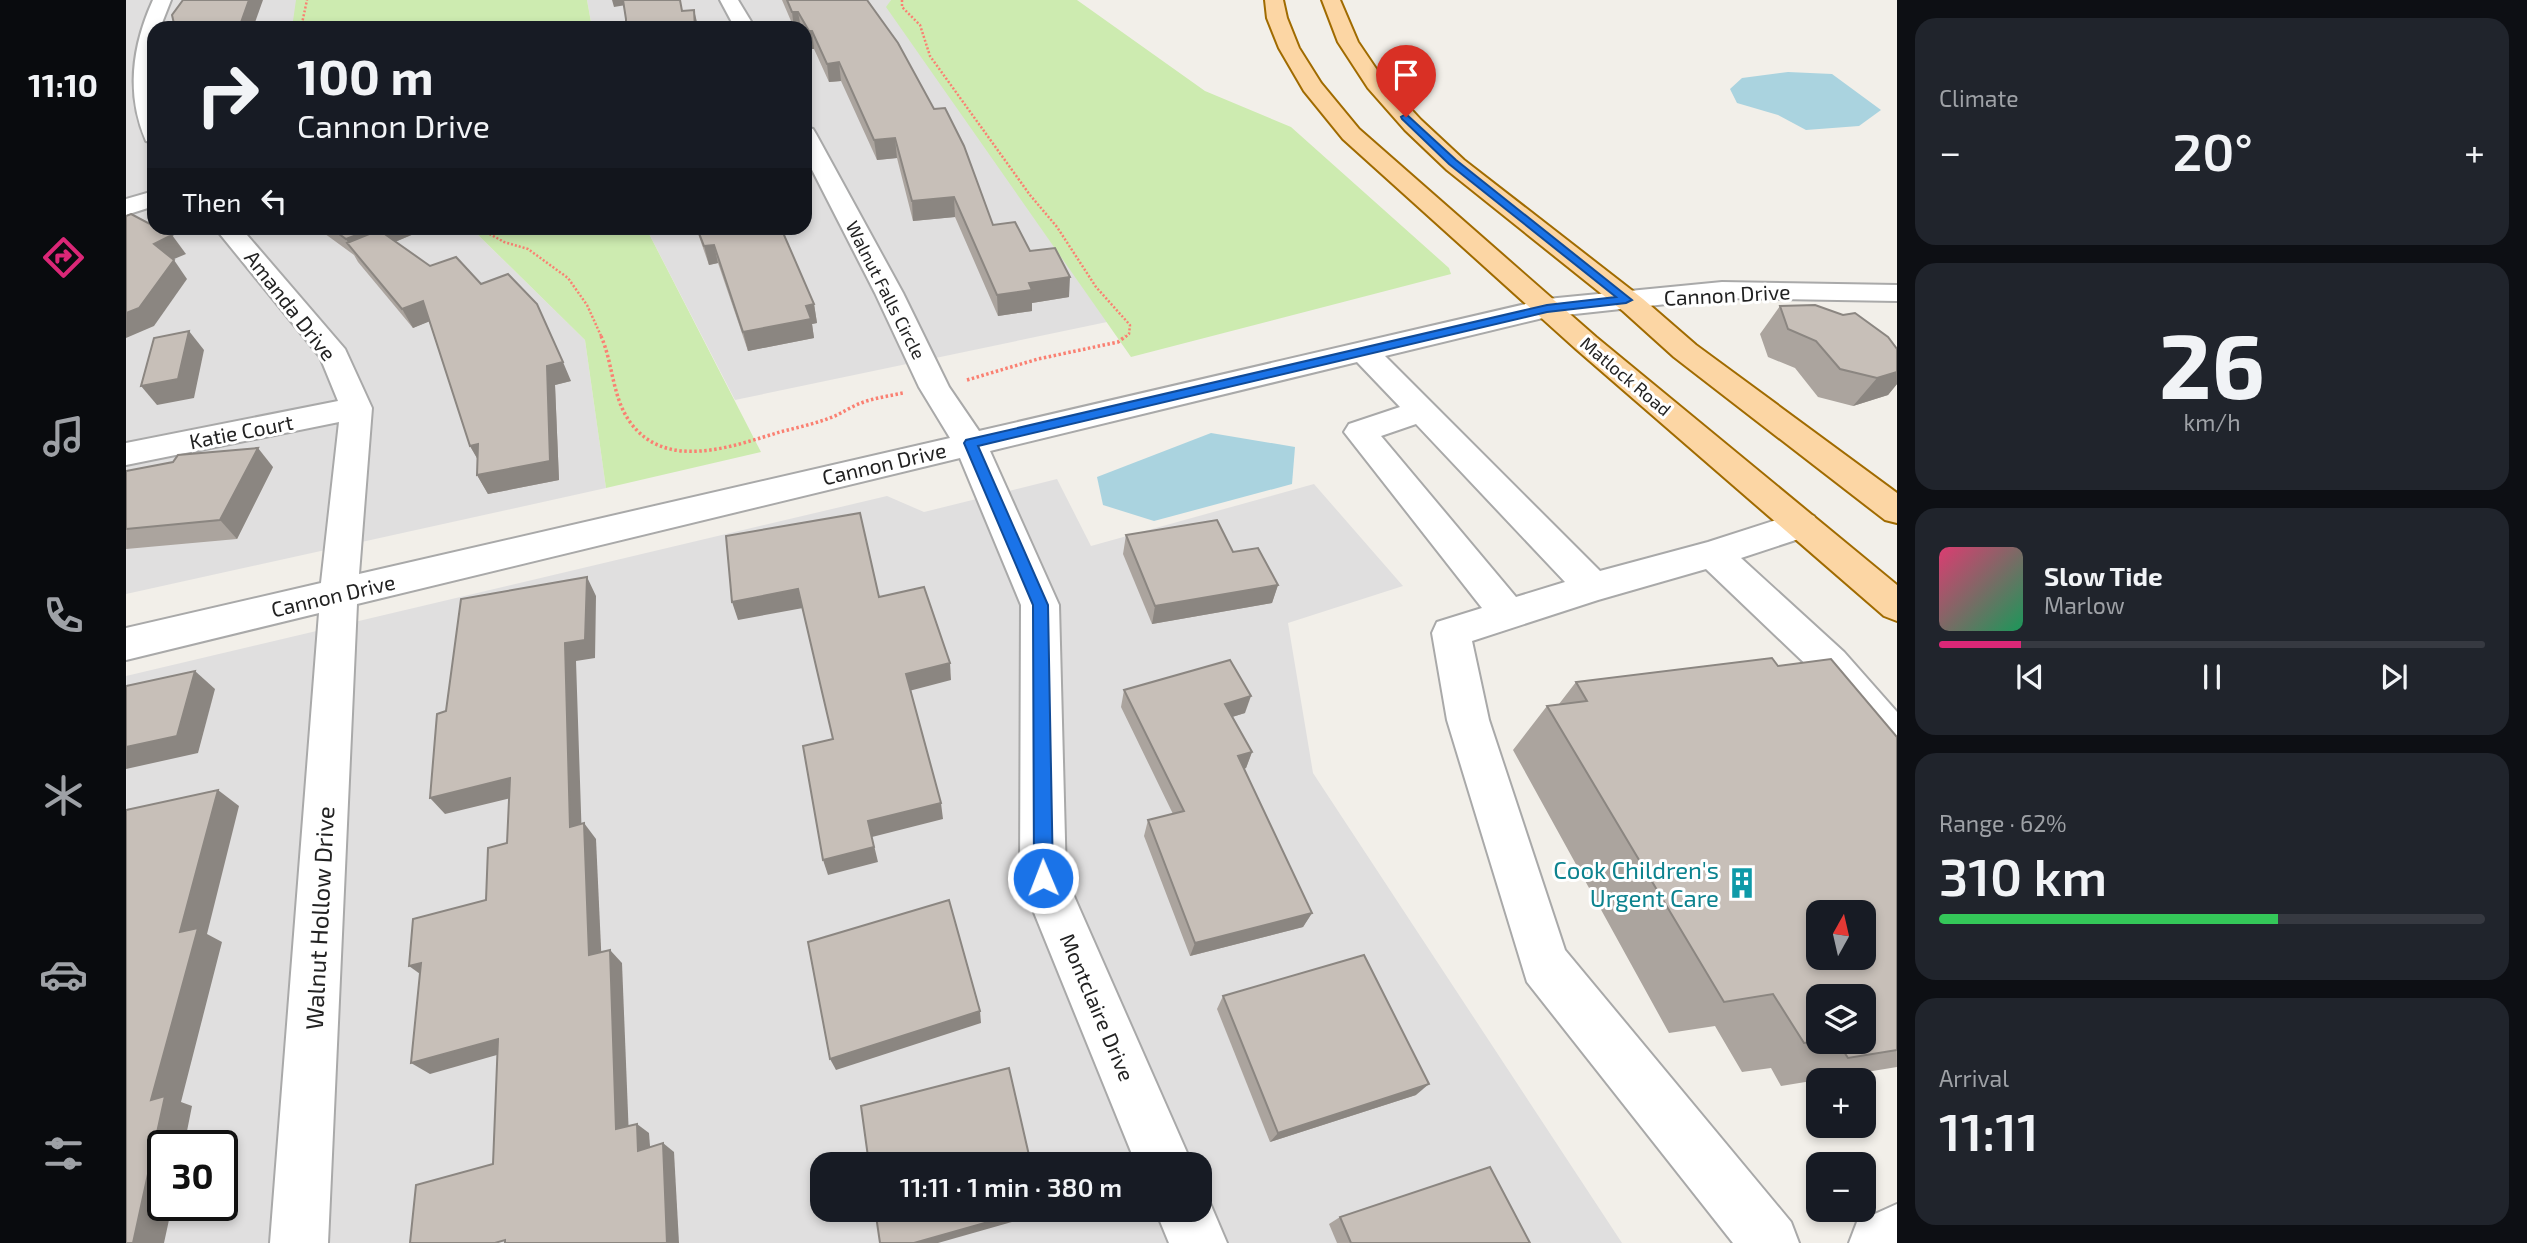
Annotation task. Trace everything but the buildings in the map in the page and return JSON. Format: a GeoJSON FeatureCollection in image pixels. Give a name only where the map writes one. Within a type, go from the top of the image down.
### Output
{"type":"FeatureCollection","features":[{"type":"Feature","properties":{"kind":"main road","name":"Matlock Road"},"geometry":{"type":"LineString","coordinates":[[1274,0],[1277,18],[1289,48],[1312,86],[1351,134],[1547,308],[1897,606]]}},
{"type":"Feature","properties":{"kind":"main road"},"geometry":{"type":"LineString","coordinates":[[1331,0],[1348,42],[1375,81],[1406,117],[1452,162],[1684,349],[1897,512]]}},
{"type":"Feature","properties":{"kind":"street"},"geometry":{"type":"LineString","coordinates":[[153,21],[162,0]]}},
{"type":"Feature","properties":{"kind":"street"},"geometry":{"type":"LineString","coordinates":[[729,0],[741,21]]}},
{"type":"Feature","properties":{"kind":"street"},"geometry":{"type":"LineString","coordinates":[[147,35],[140,51],[136,87],[147,123]]}},
{"type":"Feature","properties":{"kind":"street","name":"Walnut Falls Circle"},"geometry":{"type":"LineString","coordinates":[[812,147],[889,292],[934,387],[970,443]]}},
{"type":"Feature","properties":{"kind":"street"},"geometry":{"type":"LineString","coordinates":[[126,207],[147,200]]}},
{"type":"Feature","properties":{"kind":"street","name":"Amanda Drive"},"geometry":{"type":"LineString","coordinates":[[235,235],[334,355],[356,408],[339,594]]}},
{"type":"Feature","properties":{"kind":"street","name":"Cannon Drive"},"geometry":{"type":"LineString","coordinates":[[126,644],[1547,308],[1722,290],[1897,293]]}},
{"type":"Feature","properties":{"kind":"street"},"geometry":{"type":"LineString","coordinates":[[1804,290],[1827,318]]}},
{"type":"Feature","properties":{"kind":"street"},"geometry":{"type":"LineString","coordinates":[[1364,352],[1593,587]]}},
{"type":"Feature","properties":{"kind":"street","name":"Katie Court"},"geometry":{"type":"LineString","coordinates":[[126,454],[356,408]]}},
{"type":"Feature","properties":{"kind":"street"},"geometry":{"type":"LineString","coordinates":[[1422,411],[1360,432],[1508,614]]}},
{"type":"Feature","properties":{"kind":"street","name":"Montclaire Drive"},"geometry":{"type":"LineString","coordinates":[[970,443],[1040,605],[1043,878],[1159,1152]]}},
{"type":"Feature","properties":{"kind":"street"},"geometry":{"type":"LineString","coordinates":[[1770,1243],[1545,965],[1468,720],[1451,633],[1801,525]]}},
{"type":"Feature","properties":{"kind":"street"},"geometry":{"type":"LineString","coordinates":[[1713,554],[1830,663],[1897,742]]}},
{"type":"Feature","properties":{"kind":"street","name":"Walnut Hollow Drive"},"geometry":{"type":"LineString","coordinates":[[299,1243],[339,594]]}},
{"type":"Feature","properties":{"kind":"street"},"geometry":{"type":"LineString","coordinates":[[1189,1222],[1198,1243]]}},
{"type":"Feature","properties":{"kind":"street"},"geometry":{"type":"LineString","coordinates":[[1878,1243],[1897,1233]]}},
{"type":"Feature","properties":{"kind":"path"},"geometry":{"type":"LineString","coordinates":[[302,21],[307,0]]}},
{"type":"Feature","properties":{"kind":"shaded area"},"geometry":{"type":"Polygon","coordinates":[[[126,0],[297,0],[294,21],[147,21],[147,235],[478,235],[585,340],[606,488],[126,594],[126,0]]]}},
{"type":"Feature","properties":{"kind":"shaded area"},"geometry":{"type":"Polygon","coordinates":[[[587,0],[891,0],[887,7],[1107,322],[735,400],[650,235],[812,235],[812,21],[591,21],[587,0]]]}},
{"type":"Feature","properties":{"kind":"shaded area"},"geometry":{"type":"Polygon","coordinates":[[[1057,479],[1091,546],[1314,484],[1403,586],[1288,623],[1313,773],[1622,1243],[126,1243],[126,676],[887,496],[924,512],[1057,479]]]}},
{"type":"Feature","properties":{"kind":"green space"},"geometry":{"type":"Polygon","coordinates":[[[296,0],[587,0],[591,21],[293,21],[296,0]]]}},
{"type":"Feature","properties":{"kind":"green space"},"geometry":{"type":"Polygon","coordinates":[[[891,0],[1077,0],[1205,91],[1291,127],[1449,268],[1451,274],[1131,357],[886,7],[891,0]]]}},
{"type":"Feature","properties":{"kind":"green space"},"geometry":{"type":"Polygon","coordinates":[[[478,235],[650,235],[761,452],[606,488],[585,340],[478,235]]]}},
{"type":"Feature","properties":{"kind":"water"},"geometry":{"type":"Polygon","coordinates":[[[1788,72],[1832,74],[1881,110],[1859,126],[1806,130],[1778,115],[1737,103],[1730,89],[1742,78],[1788,72]]]}},
{"type":"Feature","properties":{"kind":"water"},"geometry":{"type":"Polygon","coordinates":[[[1211,433],[1295,447],[1292,484],[1154,521],[1103,505],[1097,477],[1211,433]]]}},
{"type":"Feature","properties":{"kind":"place","name":"Cook Children's Urgent Care"},"geometry":{"type":"Point","coordinates":[1742,883]}},
{"type":"Feature","properties":{"kind":"route"},"geometry":{"type":"LineString","coordinates":[[1043,878],[1040,605],[970,443],[1547,308],[1626,300],[1452,162],[1406,117]]}}]}
